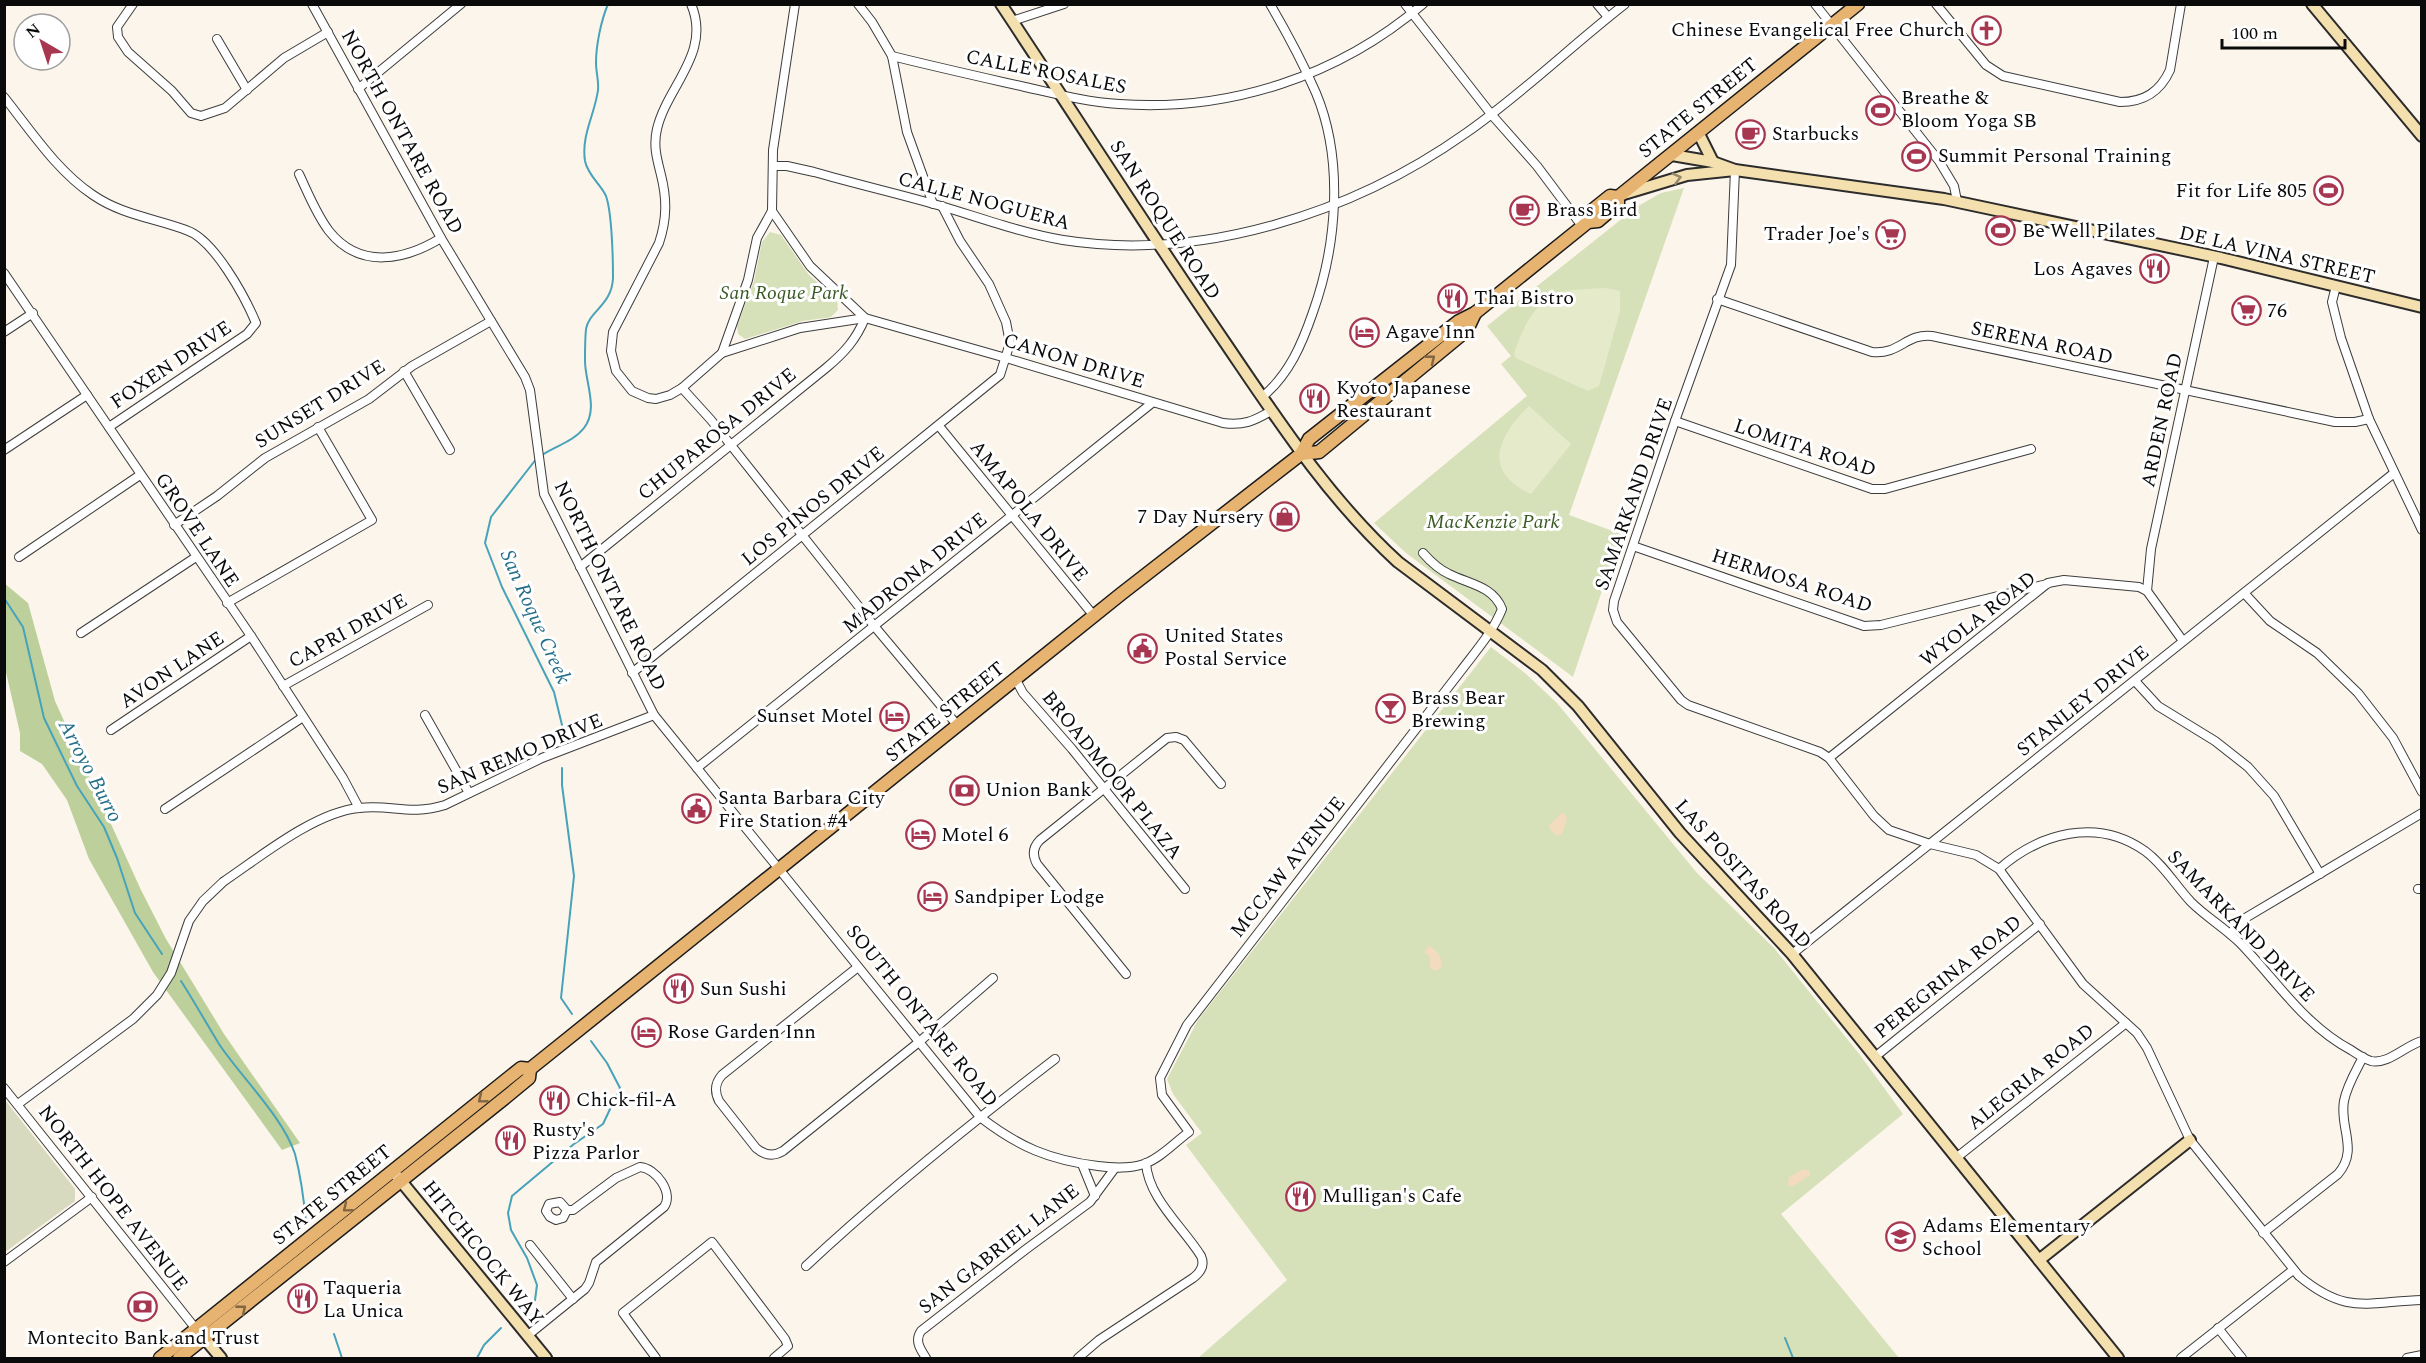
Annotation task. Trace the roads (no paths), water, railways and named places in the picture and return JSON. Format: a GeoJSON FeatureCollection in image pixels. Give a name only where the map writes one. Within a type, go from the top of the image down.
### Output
{"type":"FeatureCollection","features":[{"type":"Feature","properties":{"kind":"main road","name":"STATE STREET"},"geometry":{"type":"LineString","coordinates":[[160,1359],[200,1334],[401,1182],[529,1078],[530,1069],[1094,616],[1301,454],[1318,452],[1467,330],[1475,313],[1585,224],[1590,212],[1610,196],[1619,196],[1672,155],[1858,4]]}},
{"type":"Feature","properties":{"kind":"main road","name":"STATE STREET"},"geometry":{"type":"LineString","coordinates":[[179,1359],[200,1334],[392,1171],[521,1068],[530,1069]]}},
{"type":"Feature","properties":{"kind":"street"},"geometry":{"type":"LineString","coordinates":[[134,4],[117,27],[120,41],[191,113],[201,117],[215,113],[234,102],[284,58],[328,32]]}},
{"type":"Feature","properties":{"kind":"street","name":"NORTH ONTARE ROAD"},"geometry":{"type":"LineString","coordinates":[[312,4],[441,238],[519,365],[530,390],[544,494],[654,715],[781,869]]}},
{"type":"Feature","properties":{"kind":"street"},"geometry":{"type":"LineString","coordinates":[[358,89],[461,4]]}},
{"type":"Feature","properties":{"kind":"street","name":"CANON DRIVE"},"geometry":{"type":"LineString","coordinates":[[692,4],[697,34],[692,58],[661,116],[656,135],[655,153],[664,192],[666,213],[664,228],[659,243],[613,332],[611,342],[616,371],[632,391],[656,399],[670,395],[682,388],[722,353],[800,328],[865,318],[1223,423],[1238,425],[1255,421],[1271,411]]}},
{"type":"Feature","properties":{"kind":"street","name":"CANON DRIVE"},"geometry":{"type":"LineString","coordinates":[[722,353],[748,280],[758,238],[772,211],[773,150],[795,4]]}},
{"type":"Feature","properties":{"kind":"street"},"geometry":{"type":"LineString","coordinates":[[858,4],[872,22],[892,56],[907,132],[933,204]]}},
{"type":"Feature","properties":{"kind":"street","name":"SAN ROQUE ROAD"},"geometry":{"type":"LineString","coordinates":[[1001,4],[1158,243],[1301,454]]}},
{"type":"Feature","properties":{"kind":"street"},"geometry":{"type":"LineString","coordinates":[[1012,21],[1064,4]]}},
{"type":"Feature","properties":{"kind":"street"},"geometry":{"type":"LineString","coordinates":[[1262,397],[1271,390],[1291,364],[1308,326],[1325,276],[1332,230],[1335,177],[1329,137],[1316,93],[1294,44],[1270,4]]}},
{"type":"Feature","properties":{"kind":"street"},"geometry":{"type":"LineString","coordinates":[[1405,4],[1491,114],[1585,224]]}},
{"type":"Feature","properties":{"kind":"street","name":"CALLE ROSALES"},"geometry":{"type":"LineString","coordinates":[[892,56],[1062,96],[1119,104],[1177,105],[1234,97],[1307,76],[1365,46],[1423,4]]}},
{"type":"Feature","properties":{"kind":"street"},"geometry":{"type":"LineString","coordinates":[[1597,4],[1608,18]]}},
{"type":"Feature","properties":{"kind":"street","name":"CALLE NOGUERA"},"geometry":{"type":"LineString","coordinates":[[774,166],[787,166],[814,172],[1062,240],[1115,245],[1158,243],[1192,241],[1252,230],[1333,204],[1404,172],[1491,114],[1625,4]]}},
{"type":"Feature","properties":{"kind":"street"},"geometry":{"type":"LineString","coordinates":[[1815,4],[1939,161],[1954,186],[1957,201]]}},
{"type":"Feature","properties":{"kind":"street"},"geometry":{"type":"LineString","coordinates":[[1936,4],[1986,65],[2003,76],[2120,102],[2130,102],[2153,93],[2166,79],[2170,70],[2181,4]]}},
{"type":"Feature","properties":{"kind":"street"},"geometry":{"type":"LineString","coordinates":[[2312,4],[2421,136]]}},
{"type":"Feature","properties":{"kind":"street"},"geometry":{"type":"LineString","coordinates":[[217,39],[247,90]]}},
{"type":"Feature","properties":{"kind":"street","name":"FOXEN DRIVE"},"geometry":{"type":"LineString","coordinates":[[4,97],[64,171],[92,194],[123,211],[187,230],[201,238],[231,277],[256,323],[246,334],[108,427]]}},
{"type":"Feature","properties":{"kind":"street"},"geometry":{"type":"LineString","coordinates":[[1698,134],[1713,162]]}},
{"type":"Feature","properties":{"kind":"street","name":"DE LA VINA STREET"},"geometry":{"type":"LineString","coordinates":[[1672,155],[1713,162],[1735,170],[1957,201],[2214,257],[2421,307]]}},
{"type":"Feature","properties":{"kind":"street","name":"DE LA VINA STREET"},"geometry":{"type":"LineString","coordinates":[[1619,196],[1687,175],[1735,170]]}},
{"type":"Feature","properties":{"kind":"street","name":"SAMARKAND DRIVE"},"geometry":{"type":"LineString","coordinates":[[1735,170],[1732,261],[1717,299],[1698,361],[1674,422],[1614,601],[1614,614],[1617,622],[1674,693],[1688,705],[1820,752],[1829,758],[1867,808],[1889,830],[1930,844],[1976,855],[1999,869],[2023,850],[2053,836],[2080,832],[2109,835],[2125,840],[2146,852],[2158,862],[2201,911],[2230,934],[2258,962],[2303,1014],[2330,1037],[2363,1057]]}},
{"type":"Feature","properties":{"kind":"street"},"geometry":{"type":"LineString","coordinates":[[299,174],[329,231],[336,239],[355,250],[375,257],[397,257],[421,250],[441,238]]}},
{"type":"Feature","properties":{"kind":"street"},"geometry":{"type":"LineString","coordinates":[[942,206],[960,241],[989,284],[1000,305],[1010,338],[1006,358]]}},
{"type":"Feature","properties":{"kind":"street","name":"CANON DRIVE"},"geometry":{"type":"LineString","coordinates":[[772,211],[810,266],[865,318]]}},
{"type":"Feature","properties":{"kind":"street","name":"ARDEN ROAD"},"geometry":{"type":"LineString","coordinates":[[2147,591],[2151,549],[2214,257]]}},
{"type":"Feature","properties":{"kind":"street","name":"GROVE LANE"},"geometry":{"type":"LineString","coordinates":[[4,273],[251,636],[343,778],[358,808]]}},
{"type":"Feature","properties":{"kind":"street"},"geometry":{"type":"LineString","coordinates":[[2336,286],[2332,302],[2341,338],[2369,419],[2421,530]]}},
{"type":"Feature","properties":{"kind":"street","name":"SERENA ROAD"},"geometry":{"type":"LineString","coordinates":[[1717,299],[1872,352],[1887,352],[1912,338],[1932,336],[2335,422],[2369,419]]}},
{"type":"Feature","properties":{"kind":"street"},"geometry":{"type":"LineString","coordinates":[[4,332],[33,313]]}},
{"type":"Feature","properties":{"kind":"street","name":"CHUPAROSA DRIVE"},"geometry":{"type":"LineString","coordinates":[[580,567],[845,352],[854,342],[865,318]]}},
{"type":"Feature","properties":{"kind":"street","name":"SUNSET DRIVE"},"geometry":{"type":"LineString","coordinates":[[174,525],[217,496],[265,458],[378,393],[404,371],[491,321]]}},
{"type":"Feature","properties":{"kind":"street","name":"LOS PINOS DRIVE"},"geometry":{"type":"LineString","coordinates":[[632,673],[996,379],[1006,358]]}},
{"type":"Feature","properties":{"kind":"street"},"geometry":{"type":"LineString","coordinates":[[404,371],[450,450]]}},
{"type":"Feature","properties":{"kind":"street"},"geometry":{"type":"LineString","coordinates":[[682,388],[711,420],[875,627],[958,726]]}},
{"type":"Feature","properties":{"kind":"street"},"geometry":{"type":"LineString","coordinates":[[4,450],[87,395]]}},
{"type":"Feature","properties":{"kind":"street","name":"MADRONA DRIVE"},"geometry":{"type":"LineString","coordinates":[[697,768],[1152,403]]}},
{"type":"Feature","properties":{"kind":"street","name":"LOMITA ROAD"},"geometry":{"type":"LineString","coordinates":[[1674,422],[1872,489],[1885,489],[2031,449]]}},
{"type":"Feature","properties":{"kind":"street","name":"AMAPOLA DRIVE"},"geometry":{"type":"LineString","coordinates":[[939,426],[1094,616]]}},
{"type":"Feature","properties":{"kind":"street"},"geometry":{"type":"LineString","coordinates":[[227,603],[372,520],[318,427]]}},
{"type":"Feature","properties":{"kind":"street","name":"LAS POSITAS ROAD"},"geometry":{"type":"LineString","coordinates":[[1301,454],[1378,543],[1398,562],[1542,670],[1578,706],[1680,833],[1792,954],[2118,1359]]}},
{"type":"Feature","properties":{"kind":"street","name":"STANLEY DRIVE"},"geometry":{"type":"LineString","coordinates":[[1792,954],[2394,473]]}},
{"type":"Feature","properties":{"kind":"street"},"geometry":{"type":"LineString","coordinates":[[19,557],[140,476]]}},
{"type":"Feature","properties":{"kind":"street","name":"HERMOSA ROAD"},"geometry":{"type":"LineString","coordinates":[[1633,546],[1864,626],[1881,625],[2048,583]]}},
{"type":"Feature","properties":{"kind":"street","name":"MCCAW AVENUE"},"geometry":{"type":"LineString","coordinates":[[1189,1131],[1162,1095],[1160,1078],[1187,1025],[1490,633],[1502,609],[1498,598],[1478,585],[1449,574],[1432,563],[1423,553]]}},
{"type":"Feature","properties":{"kind":"street"},"geometry":{"type":"LineString","coordinates":[[81,633],[196,557]]}},
{"type":"Feature","properties":{"kind":"street","name":"WYOLA ROAD"},"geometry":{"type":"LineString","coordinates":[[1829,758],[2048,583],[2064,580],[2139,587],[2147,591]]}},
{"type":"Feature","properties":{"kind":"street"},"geometry":{"type":"LineString","coordinates":[[2147,591],[2183,641]]}},
{"type":"Feature","properties":{"kind":"street"},"geometry":{"type":"LineString","coordinates":[[2245,594],[2270,621],[2317,653],[2358,693],[2392,738],[2421,792]]}},
{"type":"Feature","properties":{"kind":"street","name":"CAPRI DRIVE"},"geometry":{"type":"LineString","coordinates":[[283,686],[428,605]]}},
{"type":"Feature","properties":{"kind":"street","name":"AVON LANE"},"geometry":{"type":"LineString","coordinates":[[111,730],[251,636]]}},
{"type":"Feature","properties":{"kind":"street","name":"BROADMOOR PLAZA"},"geometry":{"type":"LineString","coordinates":[[1016,680],[1023,693],[1185,889]]}},
{"type":"Feature","properties":{"kind":"street"},"geometry":{"type":"LineString","coordinates":[[2135,681],[2158,706],[2235,755],[2254,774],[2274,796],[2320,874]]}},
{"type":"Feature","properties":{"kind":"street","name":"SAN REMO DRIVE"},"geometry":{"type":"LineString","coordinates":[[18,1104],[133,1018],[157,995],[171,973],[189,921],[203,901],[217,887],[315,822],[334,813],[358,808],[417,811],[445,805],[543,758],[654,715]]}},
{"type":"Feature","properties":{"kind":"street"},"geometry":{"type":"LineString","coordinates":[[425,716],[469,793]]}},
{"type":"Feature","properties":{"kind":"street"},"geometry":{"type":"LineString","coordinates":[[165,809],[303,717]]}},
{"type":"Feature","properties":{"kind":"street"},"geometry":{"type":"LineString","coordinates":[[1126,974],[1037,864],[1034,856],[1035,847],[1040,840],[1172,737],[1184,740],[1221,784]]}},
{"type":"Feature","properties":{"kind":"street"},"geometry":{"type":"LineString","coordinates":[[2230,934],[2242,920],[2421,813]]}},
{"type":"Feature","properties":{"kind":"street","name":"SOUTH ONTARE ROAD"},"geometry":{"type":"LineString","coordinates":[[781,869],[980,1117],[1006,1137],[1030,1150],[1082,1164],[1115,1168],[1146,1163],[1155,1159],[1189,1131]]}},
{"type":"Feature","properties":{"kind":"street"},"geometry":{"type":"LineString","coordinates":[[1999,869],[2083,984],[2126,1023],[2147,1048],[2190,1140],[2293,1270],[2316,1290],[2341,1302],[2360,1304],[2421,1300]]}},
{"type":"Feature","properties":{"kind":"street","name":"PEREGRINA ROAD"},"geometry":{"type":"LineString","coordinates":[[1876,1056],[2040,924]]}},
{"type":"Feature","properties":{"kind":"street"},"geometry":{"type":"LineString","coordinates":[[858,967],[722,1075],[717,1083],[716,1092],[719,1101],[756,1148],[769,1155],[783,1151],[919,1042],[993,978]]}},
{"type":"Feature","properties":{"kind":"street","name":"ALEGRIA ROAD"},"geometry":{"type":"LineString","coordinates":[[1956,1158],[2126,1023]]}},
{"type":"Feature","properties":{"kind":"street"},"geometry":{"type":"LineString","coordinates":[[2263,1233],[2338,1174],[2345,1165],[2349,1150],[2343,1111],[2344,1101],[2350,1082],[2363,1057],[2378,1061],[2421,1041]]}},
{"type":"Feature","properties":{"kind":"street"},"geometry":{"type":"LineString","coordinates":[[806,1266],[875,1202],[1055,1059]]}},
{"type":"Feature","properties":{"kind":"street","name":"NORTH HOPE AVENUE"},"geometry":{"type":"LineString","coordinates":[[4,1088],[200,1334]]}},
{"type":"Feature","properties":{"kind":"street"},"geometry":{"type":"LineString","coordinates":[[2039,1260],[2190,1140]]}},
{"type":"Feature","properties":{"kind":"street"},"geometry":{"type":"LineString","coordinates":[[1078,1359],[1099,1340],[1193,1278],[1201,1270],[1203,1260],[1201,1256],[1160,1199],[1146,1174],[1146,1163]]}},
{"type":"Feature","properties":{"kind":"street"},"geometry":{"type":"LineString","coordinates":[[1082,1164],[1095,1196]]}},
{"type":"Feature","properties":{"kind":"street"},"geometry":{"type":"LineString","coordinates":[[527,1336],[590,1283],[596,1262],[664,1207],[668,1193],[650,1170],[640,1167],[616,1178],[583,1205],[567,1210]]}},
{"type":"Feature","properties":{"kind":"street","name":"SAN GABRIEL LANE"},"geometry":{"type":"LineString","coordinates":[[926,1359],[918,1346],[918,1335],[921,1331],[1025,1250],[1077,1214],[1095,1196],[1115,1168]]}},
{"type":"Feature","properties":{"kind":"street","name":"HITCHCOCK WAY"},"geometry":{"type":"LineString","coordinates":[[392,1171],[546,1359]]}},
{"type":"Feature","properties":{"kind":"street"},"geometry":{"type":"LineString","coordinates":[[4,1262],[92,1197]]}},
{"type":"Feature","properties":{"kind":"street"},"geometry":{"type":"LineString","coordinates":[[656,1359],[623,1313],[712,1242],[785,1339],[788,1346],[774,1359]]}},
{"type":"Feature","properties":{"kind":"street"},"geometry":{"type":"LineString","coordinates":[[530,1245],[573,1299]]}},
{"type":"Feature","properties":{"kind":"street"},"geometry":{"type":"LineString","coordinates":[[2181,1359],[2293,1270]]}},
{"type":"Feature","properties":{"kind":"street"},"geometry":{"type":"LineString","coordinates":[[2218,1328],[2242,1359]]}},
{"type":"Feature","properties":{"kind":"street"},"geometry":{"type":"LineString","coordinates":[[200,1334],[220,1359]]}},
{"type":"Feature","properties":{"kind":"street"},"geometry":{"type":"LineString","coordinates":[[2407,1359],[2421,1355]]}},
{"type":"Feature","properties":{"kind":"waterway","name":"San Roque Creek"},"geometry":{"type":"LineString","coordinates":[[542,455],[575,436],[588,421],[591,404],[585,361],[586,329],[591,317],[605,301],[612,287],[611,224],[608,204],[604,192],[587,166],[584,151],[598,90],[596,63],[598,41],[608,4]]}},
{"type":"Feature","properties":{"kind":"waterway","name":"San Roque Creek"},"geometry":{"type":"LineString","coordinates":[[537,458],[491,517],[485,543],[502,587],[554,692],[562,725]]}},
{"type":"Feature","properties":{"kind":"waterway","name":"Arroyo Burro"},"geometry":{"type":"LineString","coordinates":[[4,598],[23,627],[44,718],[77,786],[104,827],[135,913],[162,954]]}},
{"type":"Feature","properties":{"kind":"waterway","name":"San Roque Creek"},"geometry":{"type":"LineString","coordinates":[[562,768],[562,785],[574,876],[561,998],[572,1014]]}},
{"type":"Feature","properties":{"kind":"waterway","name":"Arroyo Burro"},"geometry":{"type":"LineString","coordinates":[[181,981],[219,1044],[271,1112],[289,1140],[299,1171],[306,1223]]}},
{"type":"Feature","properties":{"kind":"waterway","name":"San Roque Creek"},"geometry":{"type":"LineString","coordinates":[[527,1313],[535,1300],[537,1285],[527,1258],[511,1230],[508,1213],[512,1196],[574,1144],[603,1124],[620,1088],[607,1063],[591,1041]]}},
{"type":"Feature","properties":{"kind":"waterway","name":"San Roque Creek"},"geometry":{"type":"LineString","coordinates":[[477,1358],[484,1345],[501,1328]]}},
{"type":"Feature","properties":{"kind":"waterway","name":"Arroyo Burro"},"geometry":{"type":"LineString","coordinates":[[334,1334],[342,1358]]}},
{"type":"Feature","properties":{"kind":"waterway"},"geometry":{"type":"LineString","coordinates":[[1785,1338],[1793,1358]]}},
{"type":"Feature","properties":{"kind":"place","name":"Chinese Evangelical Free Church"},"geometry":{"type":"Point","coordinates":[1986,30]}},
{"type":"Feature","properties":{"kind":"place","name":"Breathe & Bloom Yoga SB"},"geometry":{"type":"Point","coordinates":[1880,110]}},
{"type":"Feature","properties":{"kind":"place","name":"Starbucks"},"geometry":{"type":"Point","coordinates":[1751,134]}},
{"type":"Feature","properties":{"kind":"place","name":"Summit Personal Training"},"geometry":{"type":"Point","coordinates":[1917,156]}},
{"type":"Feature","properties":{"kind":"place","name":"Fit for Life 805"},"geometry":{"type":"Point","coordinates":[2328,191]}},
{"type":"Feature","properties":{"kind":"place","name":"Brass Bird"},"geometry":{"type":"Point","coordinates":[1525,210]}},
{"type":"Feature","properties":{"kind":"place","name":"Be Well Pilates"},"geometry":{"type":"Point","coordinates":[2001,231]}},
{"type":"Feature","properties":{"kind":"place","name":"Trader Joe's"},"geometry":{"type":"Point","coordinates":[1891,234]}},
{"type":"Feature","properties":{"kind":"place","name":"Los Agaves"},"geometry":{"type":"Point","coordinates":[2154,269]}},
{"type":"Feature","properties":{"kind":"place","name":"Thai Bistro"},"geometry":{"type":"Point","coordinates":[1453,298]}},
{"type":"Feature","properties":{"kind":"place","name":"76"},"geometry":{"type":"Point","coordinates":[2246,311]}},
{"type":"Feature","properties":{"kind":"place","name":"Agave Inn"},"geometry":{"type":"Point","coordinates":[1364,332]}},
{"type":"Feature","properties":{"kind":"place","name":"Kyoto Japanese Restaurant"},"geometry":{"type":"Point","coordinates":[1315,399]}},
{"type":"Feature","properties":{"kind":"place","name":"7 Day Nursery"},"geometry":{"type":"Point","coordinates":[1284,517]}},
{"type":"Feature","properties":{"kind":"place","name":"United States Postal Service"},"geometry":{"type":"Point","coordinates":[1143,648]}},
{"type":"Feature","properties":{"kind":"place","name":"Brass Bear Brewing"},"geometry":{"type":"Point","coordinates":[1390,709]}},
{"type":"Feature","properties":{"kind":"place","name":"Sunset Motel"},"geometry":{"type":"Point","coordinates":[894,716]}},
{"type":"Feature","properties":{"kind":"place","name":"Union Bank"},"geometry":{"type":"Point","coordinates":[964,790]}},
{"type":"Feature","properties":{"kind":"place","name":"Santa Barbara City Fire Station #4"},"geometry":{"type":"Point","coordinates":[697,809]}},
{"type":"Feature","properties":{"kind":"place","name":"Motel 6"},"geometry":{"type":"Point","coordinates":[920,835]}},
{"type":"Feature","properties":{"kind":"place","name":"Sandpiper Lodge"},"geometry":{"type":"Point","coordinates":[933,897]}},
{"type":"Feature","properties":{"kind":"place","name":"Sun Sushi"},"geometry":{"type":"Point","coordinates":[679,989]}},
{"type":"Feature","properties":{"kind":"place","name":"Rose Garden Inn"},"geometry":{"type":"Point","coordinates":[646,1032]}},
{"type":"Feature","properties":{"kind":"place","name":"Chick-fil-A"},"geometry":{"type":"Point","coordinates":[555,1100]}},
{"type":"Feature","properties":{"kind":"place","name":"Rusty's Pizza Parlor"},"geometry":{"type":"Point","coordinates":[511,1141]}},
{"type":"Feature","properties":{"kind":"place","name":"Mulligan's Cafe"},"geometry":{"type":"Point","coordinates":[1301,1196]}},
{"type":"Feature","properties":{"kind":"place","name":"Adams Elementary School"},"geometry":{"type":"Point","coordinates":[1901,1237]}},
{"type":"Feature","properties":{"kind":"place","name":"Taqueria La Unica"},"geometry":{"type":"Point","coordinates":[302,1299]}},
{"type":"Feature","properties":{"kind":"place","name":"Montecito Bank and Trust"},"geometry":{"type":"Point","coordinates":[143,1307]}},
{"type":"Feature","properties":{"kind":"park label","name":"San Roque Park"},"geometry":{"type":"Point","coordinates":[784,293]}},
{"type":"Feature","properties":{"kind":"park label","name":"MacKenzie Park"},"geometry":{"type":"Point","coordinates":[1493,522]}}]}
